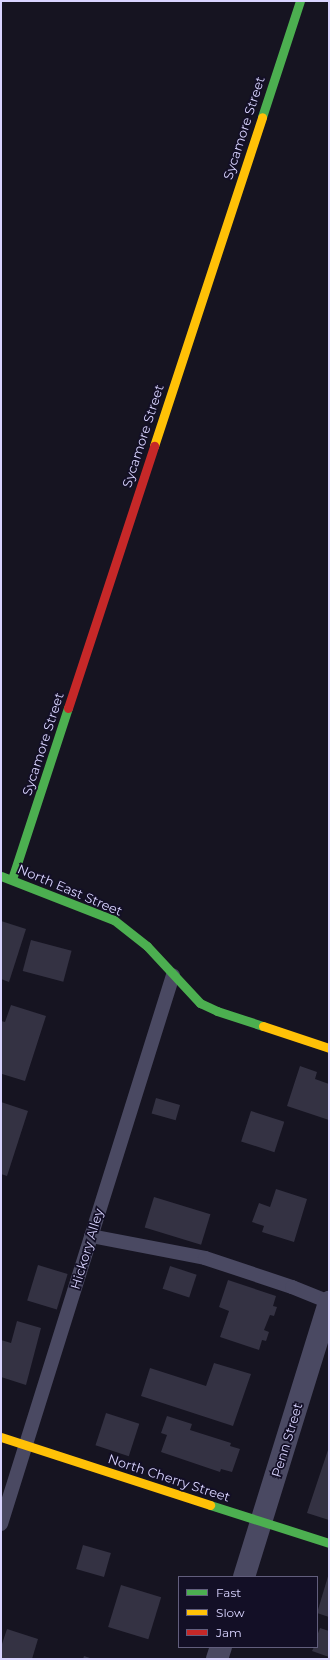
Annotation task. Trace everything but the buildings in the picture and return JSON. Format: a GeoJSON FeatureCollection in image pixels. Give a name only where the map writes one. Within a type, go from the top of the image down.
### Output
{"type":"FeatureCollection","features":[{"type":"Feature","properties":{"kind":"street","name":"Sycamore Street"},"geometry":{"type":"LineString","coordinates":[[12,880],[300,1]]}},
{"type":"Feature","properties":{"kind":"street","name":"North East Street"},"geometry":{"type":"LineString","coordinates":[[1,876],[114,920],[147,946],[200,1003],[329,1048]]}},
{"type":"Feature","properties":{"kind":"street","name":"Penn Street"},"geometry":{"type":"LineString","coordinates":[[244,1576],[263,1522],[329,1302]]}},
{"type":"Feature","properties":{"kind":"street","name":"North Cherry Street"},"geometry":{"type":"LineString","coordinates":[[1,1437],[329,1543]]}},
{"type":"Feature","properties":{"kind":"street"},"geometry":{"type":"LineString","coordinates":[[218,1659],[221,1648]]}},
{"type":"Feature","properties":{"kind":"lane","name":"Hickory Alley"},"geometry":{"type":"LineString","coordinates":[[1,1524],[173,975]]}},
{"type":"Feature","properties":{"kind":"lane"},"geometry":{"type":"LineString","coordinates":[[91,1236],[205,1258],[292,1287],[329,1302]]}},
{"type":"Feature","properties":{"kind":"traffic: fast"},"geometry":{"type":"LineString","coordinates":[[262,117],[300,1]]}},
{"type":"Feature","properties":{"kind":"traffic: fast"},"geometry":{"type":"LineString","coordinates":[[12,879],[68,708]]}},
{"type":"Feature","properties":{"kind":"traffic: fast"},"geometry":{"type":"LineString","coordinates":[[1,876],[114,920],[147,946],[200,1003],[217,1011],[263,1026]]}},
{"type":"Feature","properties":{"kind":"traffic: fast"},"geometry":{"type":"LineString","coordinates":[[210,1505],[329,1543]]}},
{"type":"Feature","properties":{"kind":"traffic: slow"},"geometry":{"type":"LineString","coordinates":[[154,446],[262,117]]}},
{"type":"Feature","properties":{"kind":"traffic: slow"},"geometry":{"type":"LineString","coordinates":[[263,1026],[329,1048]]}},
{"type":"Feature","properties":{"kind":"traffic: slow"},"geometry":{"type":"LineString","coordinates":[[1,1437],[210,1505]]}},
{"type":"Feature","properties":{"kind":"traffic: jam"},"geometry":{"type":"LineString","coordinates":[[68,708],[154,446]]}}]}
